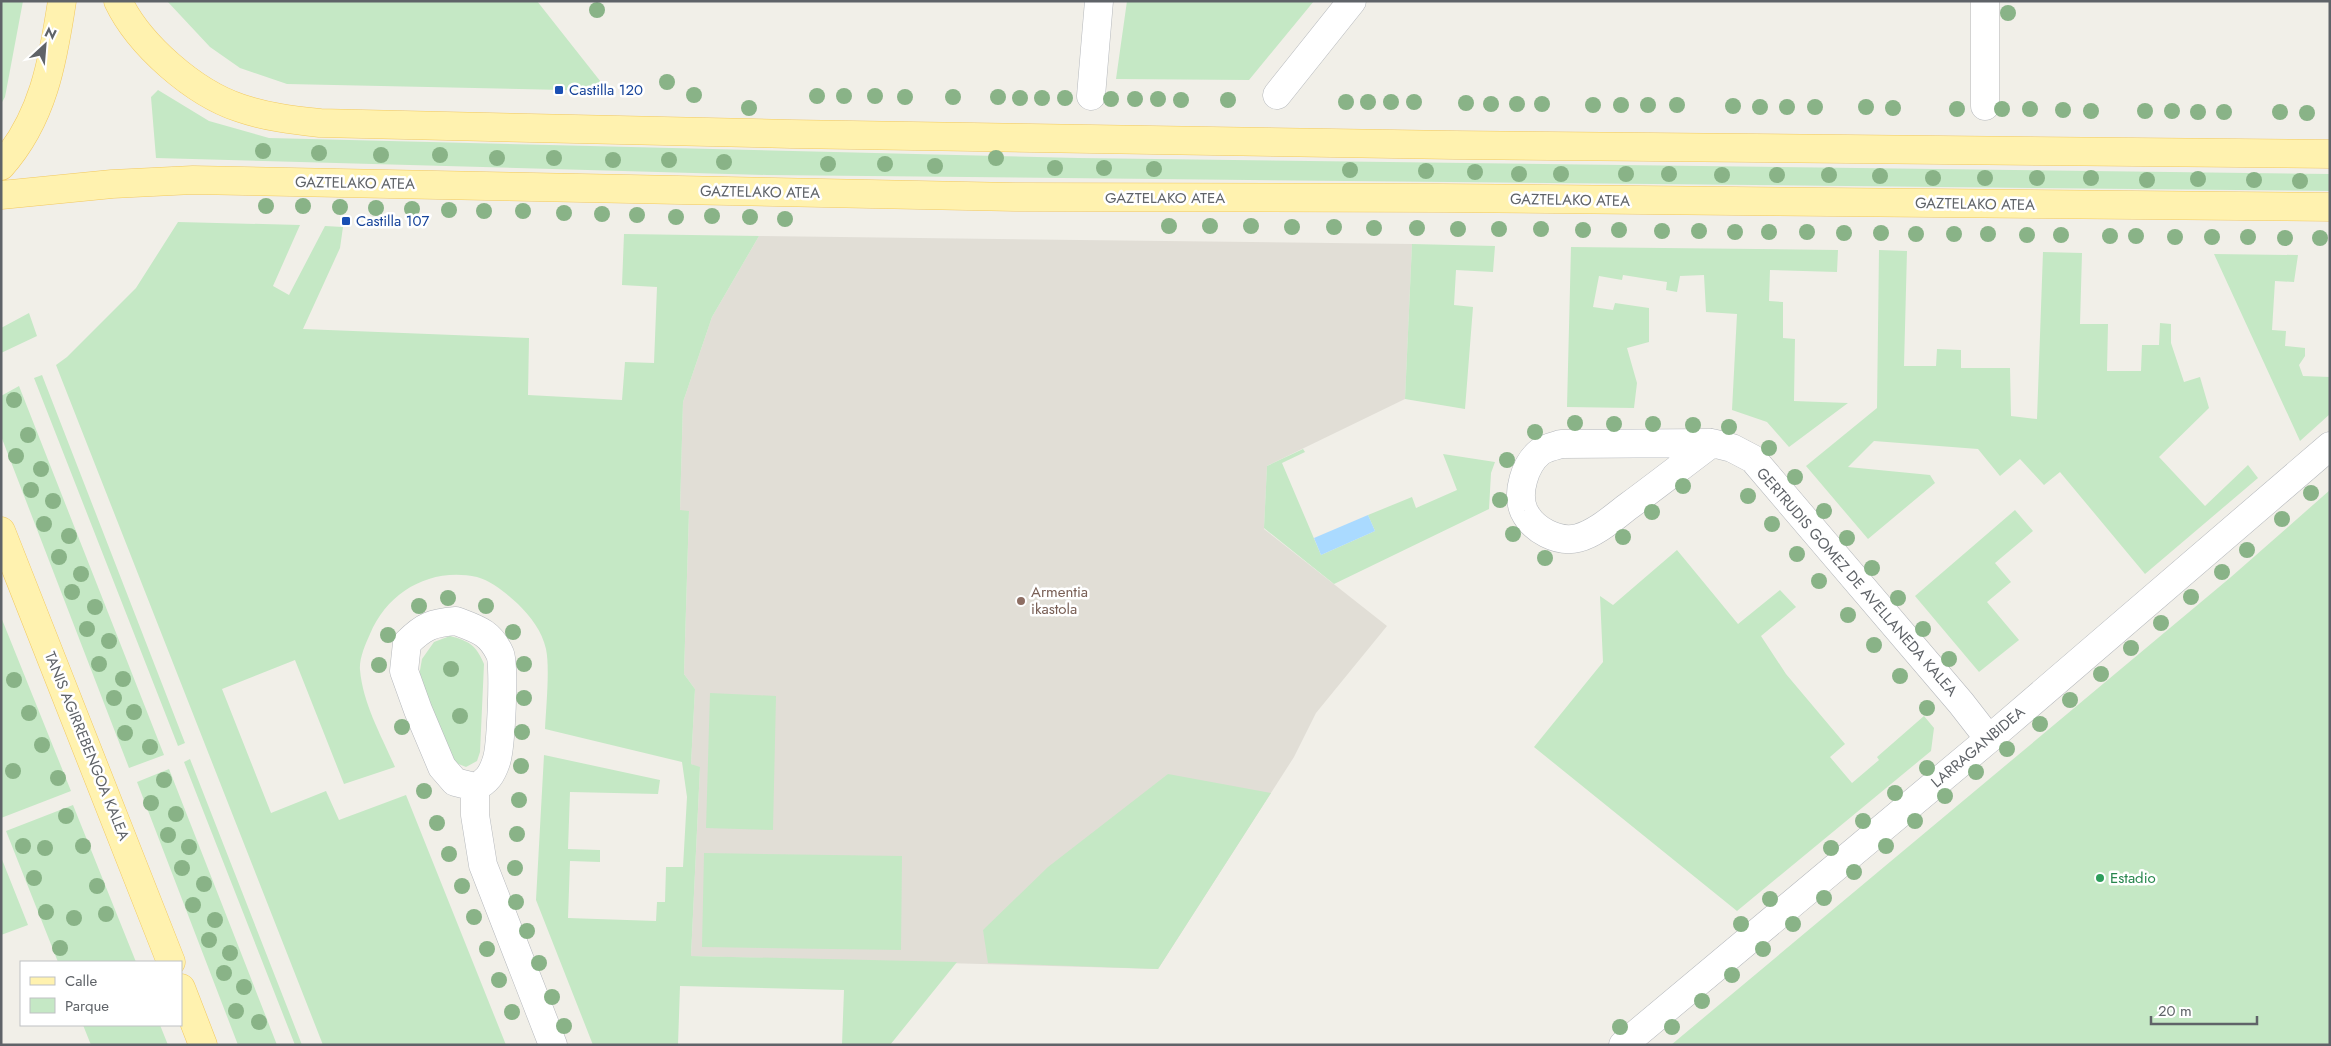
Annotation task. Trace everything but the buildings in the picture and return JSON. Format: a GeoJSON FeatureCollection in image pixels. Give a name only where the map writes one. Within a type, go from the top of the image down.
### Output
{"type":"FeatureCollection","features":[{"type":"Feature","properties":{"kind":"main road"},"geometry":{"type":"LineString","coordinates":[[1,166],[15,151],[34,119],[52,62],[62,1]]}},
{"type":"Feature","properties":{"kind":"main road"},"geometry":{"type":"LineString","coordinates":[[118,1],[124,13],[147,43],[170,66],[212,94],[238,108],[269,117],[320,123],[791,134],[1435,145],[2330,154]]}},
{"type":"Feature","properties":{"kind":"main road","name":"GAZTELAKO ATEA"},"geometry":{"type":"LineString","coordinates":[[1,196],[122,183],[193,180],[1015,197],[1450,198],[2330,207]]}},
{"type":"Feature","properties":{"kind":"main road","name":"TANIS AGIRREBENGOA KALEA"},"geometry":{"type":"LineString","coordinates":[[1,531],[171,961]]}},
{"type":"Feature","properties":{"kind":"main road"},"geometry":{"type":"LineString","coordinates":[[182,991],[203,1045]]}},
{"type":"Feature","properties":{"kind":"street"},"geometry":{"type":"LineString","coordinates":[[1091,96],[1099,1]]}},
{"type":"Feature","properties":{"kind":"street"},"geometry":{"type":"LineString","coordinates":[[1277,95],[1352,1]]}},
{"type":"Feature","properties":{"kind":"street"},"geometry":{"type":"LineString","coordinates":[[1984,1],[1985,106]]}},
{"type":"Feature","properties":{"kind":"street","name":"GERTRUDIS GOMEZ DE AVELLANEDA KALEA"},"geometry":{"type":"LineString","coordinates":[[1712,443],[1604,524],[1579,538],[1565,539],[1550,535],[1534,525],[1523,510],[1523,477],[1529,464],[1541,451],[1556,445],[1712,443],[1732,448],[1753,459],[1948,688],[1989,739]]}},
{"type":"Feature","properties":{"kind":"street","name":"LARRAGANBIDEA"},"geometry":{"type":"LineString","coordinates":[[1623,1045],[1989,739],[2330,446]]}},
{"type":"Feature","properties":{"kind":"street"},"geometry":{"type":"LineString","coordinates":[[456,620],[486,633],[501,655],[502,685],[497,761],[486,782],[475,787],[455,782],[442,767],[404,671],[407,643],[420,629],[433,623],[456,620]]}},
{"type":"Feature","properties":{"kind":"street"},"geometry":{"type":"LineString","coordinates":[[475,787],[475,816],[483,865],[553,1045]]}},
{"type":"Feature","properties":{"kind":"shaded area","name":"Armentia ikastola"},"geometry":{"type":"Polygon","coordinates":[[[759,236],[1412,244],[1405,399],[1267,466],[1264,529],[1387,626],[1316,713],[1294,757],[1158,969],[691,956],[700,768],[691,764],[695,689],[684,674],[689,512],[680,511],[683,402],[712,317],[759,236]]]}},
{"type":"Feature","properties":{"kind":"green space"},"geometry":{"type":"Polygon","coordinates":[[[1,1],[23,1],[5,97],[1,104],[1,1]]]}},
{"type":"Feature","properties":{"kind":"green space"},"geometry":{"type":"Polygon","coordinates":[[[167,1],[537,1],[608,91],[287,84],[240,68],[210,47],[167,1]]]}},
{"type":"Feature","properties":{"kind":"green space"},"geometry":{"type":"Polygon","coordinates":[[[1127,1],[1314,1],[1249,80],[1116,79],[1127,1]]]}},
{"type":"Feature","properties":{"kind":"green space"},"geometry":{"type":"Polygon","coordinates":[[[158,90],[209,121],[269,138],[1078,158],[2330,174],[2330,191],[767,175],[156,158],[151,97],[158,90]]]}},
{"type":"Feature","properties":{"kind":"green space"},"geometry":{"type":"Polygon","coordinates":[[[178,222],[300,225],[273,286],[289,295],[325,226],[343,227],[340,248],[303,329],[529,338],[528,395],[622,400],[625,362],[654,363],[657,287],[622,285],[624,234],[759,236],[712,317],[683,402],[680,510],[689,511],[684,674],[695,689],[691,764],[700,767],[691,956],[957,962],[890,1045],[842,1045],[844,990],[680,986],[678,1045],[593,1045],[536,900],[544,755],[660,780],[658,794],[570,792],[568,849],[600,850],[600,862],[570,861],[568,918],[656,921],[657,902],[665,902],[666,867],[683,867],[687,797],[682,762],[545,729],[548,667],[546,649],[539,630],[523,609],[499,588],[477,577],[460,575],[428,579],[400,594],[378,619],[363,652],[360,670],[365,695],[395,767],[344,784],[295,660],[222,689],[271,813],[326,791],[339,820],[406,795],[506,1045],[323,1045],[56,365],[67,357],[136,288],[178,222]]]}},
{"type":"Feature","properties":{"kind":"green space"},"geometry":{"type":"Polygon","coordinates":[[[1412,244],[1495,246],[1493,272],[1456,270],[1454,305],[1473,307],[1465,409],[1405,399],[1412,244]]]}},
{"type":"Feature","properties":{"kind":"green space"},"geometry":{"type":"Polygon","coordinates":[[[1571,247],[1838,250],[1837,272],[1770,270],[1769,301],[1783,302],[1783,338],[1795,339],[1794,401],[1848,403],[1789,447],[1767,422],[1732,410],[1737,314],[1706,312],[1704,275],[1680,276],[1677,292],[1666,290],[1667,282],[1623,275],[1622,280],[1599,276],[1593,307],[1613,310],[1615,303],[1649,308],[1649,342],[1627,348],[1637,383],[1634,408],[1567,407],[1571,247]]]}},
{"type":"Feature","properties":{"kind":"green space"},"geometry":{"type":"Polygon","coordinates":[[[1879,250],[1907,251],[1904,366],[1936,366],[1937,349],[1961,350],[1961,368],[2010,368],[2011,416],[2037,419],[2043,252],[2082,253],[2080,324],[2108,324],[2107,371],[2141,371],[2142,345],[2159,345],[2160,323],[2171,324],[2171,343],[2184,382],[2200,377],[2209,408],[2159,457],[2205,506],[2248,465],[2258,478],[2145,574],[2060,472],[2044,485],[2020,459],[2000,476],[1978,449],[1874,441],[1848,467],[1930,475],[1935,483],[1868,539],[1806,466],[1877,408],[1879,250]]]}},
{"type":"Feature","properties":{"kind":"green space"},"geometry":{"type":"Polygon","coordinates":[[[2214,254],[2298,255],[2294,282],[2275,281],[2272,330],[2286,331],[2285,346],[2305,348],[2305,356],[2299,365],[2303,376],[2330,377],[2330,414],[2300,441],[2214,254]]]}},
{"type":"Feature","properties":{"kind":"green space"},"geometry":{"type":"Polygon","coordinates":[[[29,313],[37,336],[1,353],[1,328],[29,313]]]}},
{"type":"Feature","properties":{"kind":"green space"},"geometry":{"type":"Polygon","coordinates":[[[42,375],[185,743],[178,746],[34,378],[42,375]]]}},
{"type":"Feature","properties":{"kind":"green space"},"geometry":{"type":"Polygon","coordinates":[[[19,386],[164,755],[129,768],[1,436],[1,396],[19,386]]]}},
{"type":"Feature","properties":{"kind":"green space"},"geometry":{"type":"Polygon","coordinates":[[[1303,449],[1305,452],[1282,463],[1321,555],[1375,531],[1368,515],[1412,497],[1416,508],[1457,490],[1443,454],[1495,462],[1491,473],[1489,509],[1334,584],[1264,528],[1267,466],[1303,449]]]}},
{"type":"Feature","properties":{"kind":"green space","name":"Estadio"},"geometry":{"type":"Polygon","coordinates":[[[2330,490],[2330,1045],[1671,1045],[2231,577],[2330,490]]]}},
{"type":"Feature","properties":{"kind":"green space"},"geometry":{"type":"Polygon","coordinates":[[[2015,510],[2033,531],[1995,563],[2011,582],[1987,602],[2019,640],[1979,672],[1915,596],[2015,510]]]}},
{"type":"Feature","properties":{"kind":"green space"},"geometry":{"type":"Polygon","coordinates":[[[1677,550],[1738,624],[1780,590],[1796,607],[1761,636],[1786,674],[1845,744],[1830,757],[1852,783],[1879,760],[1877,757],[1924,716],[1934,728],[1931,751],[1737,911],[1534,747],[1603,662],[1600,596],[1613,605],[1677,550]]]}},
{"type":"Feature","properties":{"kind":"green space"},"geometry":{"type":"Polygon","coordinates":[[[1,617],[71,791],[1,818],[1,617]]]}},
{"type":"Feature","properties":{"kind":"green space"},"geometry":{"type":"Polygon","coordinates":[[[450,636],[462,640],[475,648],[484,664],[480,752],[477,761],[466,767],[456,763],[451,755],[419,676],[422,659],[434,642],[450,636]]]}},
{"type":"Feature","properties":{"kind":"green space"},"geometry":{"type":"Polygon","coordinates":[[[710,693],[776,696],[773,830],[706,828],[710,693]]]}},
{"type":"Feature","properties":{"kind":"green space"},"geometry":{"type":"Polygon","coordinates":[[[190,759],[302,1045],[295,1045],[184,762],[190,759]]]}},
{"type":"Feature","properties":{"kind":"green space"},"geometry":{"type":"Polygon","coordinates":[[[169,769],[277,1045],[238,1045],[137,782],[169,769]]]}},
{"type":"Feature","properties":{"kind":"green space"},"geometry":{"type":"Polygon","coordinates":[[[1168,774],[1271,793],[1158,969],[988,963],[983,930],[1048,867],[1168,774]]]}},
{"type":"Feature","properties":{"kind":"green space"},"geometry":{"type":"Polygon","coordinates":[[[73,805],[136,961],[58,961],[6,831],[73,805]]]}},
{"type":"Feature","properties":{"kind":"green space"},"geometry":{"type":"Polygon","coordinates":[[[704,853],[902,856],[901,950],[702,947],[704,853]]]}},
{"type":"Feature","properties":{"kind":"green space"},"geometry":{"type":"Polygon","coordinates":[[[1,857],[28,925],[1,935],[1,857]]]}},
{"type":"Feature","properties":{"kind":"green space"},"geometry":{"type":"Polygon","coordinates":[[[83,1026],[160,1026],[168,1045],[91,1045],[83,1026]]]}},
{"type":"Feature","properties":{"kind":"water"},"geometry":{"type":"Polygon","coordinates":[[[1368,515],[1375,531],[1321,555],[1314,538],[1368,515]]]}},
{"type":"Feature","properties":{"kind":"place","name":"Castilla 120"},"geometry":{"type":"Point","coordinates":[559,90]}},
{"type":"Feature","properties":{"kind":"place","name":"Castilla 107"},"geometry":{"type":"Point","coordinates":[346,221]}},
{"type":"Feature","properties":{"kind":"place","name":"Armentia ikastola"},"geometry":{"type":"Point","coordinates":[1021,601]}},
{"type":"Feature","properties":{"kind":"place","name":"Estadio"},"geometry":{"type":"Point","coordinates":[2100,878]}}]}
